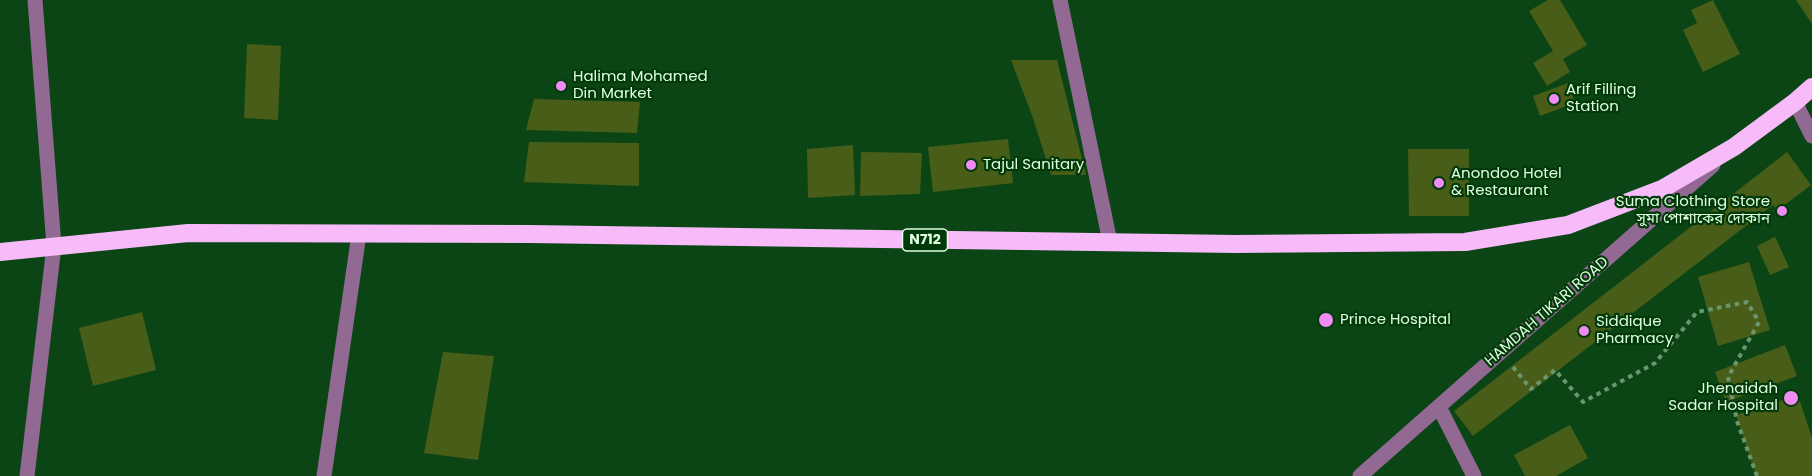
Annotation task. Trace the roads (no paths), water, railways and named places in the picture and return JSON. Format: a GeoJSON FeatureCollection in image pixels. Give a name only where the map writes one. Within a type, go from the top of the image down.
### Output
{"type":"FeatureCollection","features":[{"type":"Feature","properties":{"kind":"highway","name":"N712"},"geometry":{"type":"LineString","coordinates":[[0,252],[188,233],[529,234],[1246,244],[1466,242],[1568,225],[1662,189],[1734,147],[1812,87]]}},
{"type":"Feature","properties":{"kind":"street"},"geometry":{"type":"LineString","coordinates":[[27,476],[54,246],[35,0]]}},
{"type":"Feature","properties":{"kind":"street"},"geometry":{"type":"LineString","coordinates":[[1060,0],[1110,242]]}},
{"type":"Feature","properties":{"kind":"street"},"geometry":{"type":"LineString","coordinates":[[1795,102],[1812,136]]}},
{"type":"Feature","properties":{"kind":"street","name":"HAMDAH TIKARI ROAD"},"geometry":{"type":"LineString","coordinates":[[1360,476],[1734,147]]}},
{"type":"Feature","properties":{"kind":"street"},"geometry":{"type":"LineString","coordinates":[[324,476],[359,234]]}},
{"type":"Feature","properties":{"kind":"street"},"geometry":{"type":"LineString","coordinates":[[1438,407],[1474,476]]}},
{"type":"Feature","properties":{"kind":"place","name":"Halima Mohamed Din Market"},"geometry":{"type":"Point","coordinates":[561,86]}},
{"type":"Feature","properties":{"kind":"place","name":"Arif Filling Station"},"geometry":{"type":"Point","coordinates":[1554,99]}},
{"type":"Feature","properties":{"kind":"place","name":"Tajul Sanitary"},"geometry":{"type":"Point","coordinates":[971,165]}},
{"type":"Feature","properties":{"kind":"place","name":"Anondoo Hotel & Restaurant"},"geometry":{"type":"Point","coordinates":[1439,183]}},
{"type":"Feature","properties":{"kind":"place","name":"Suma Clothing Store সুমা পোশাকের দোকান"},"geometry":{"type":"Point","coordinates":[1782,211]}},
{"type":"Feature","properties":{"kind":"place","name":"Prince Hospital"},"geometry":{"type":"Point","coordinates":[1326,320]}},
{"type":"Feature","properties":{"kind":"place","name":"Siddique Pharmacy"},"geometry":{"type":"Point","coordinates":[1584,331]}},
{"type":"Feature","properties":{"kind":"place","name":"Jhenaidah Sadar Hospital"},"geometry":{"type":"Point","coordinates":[1791,398]}}]}
